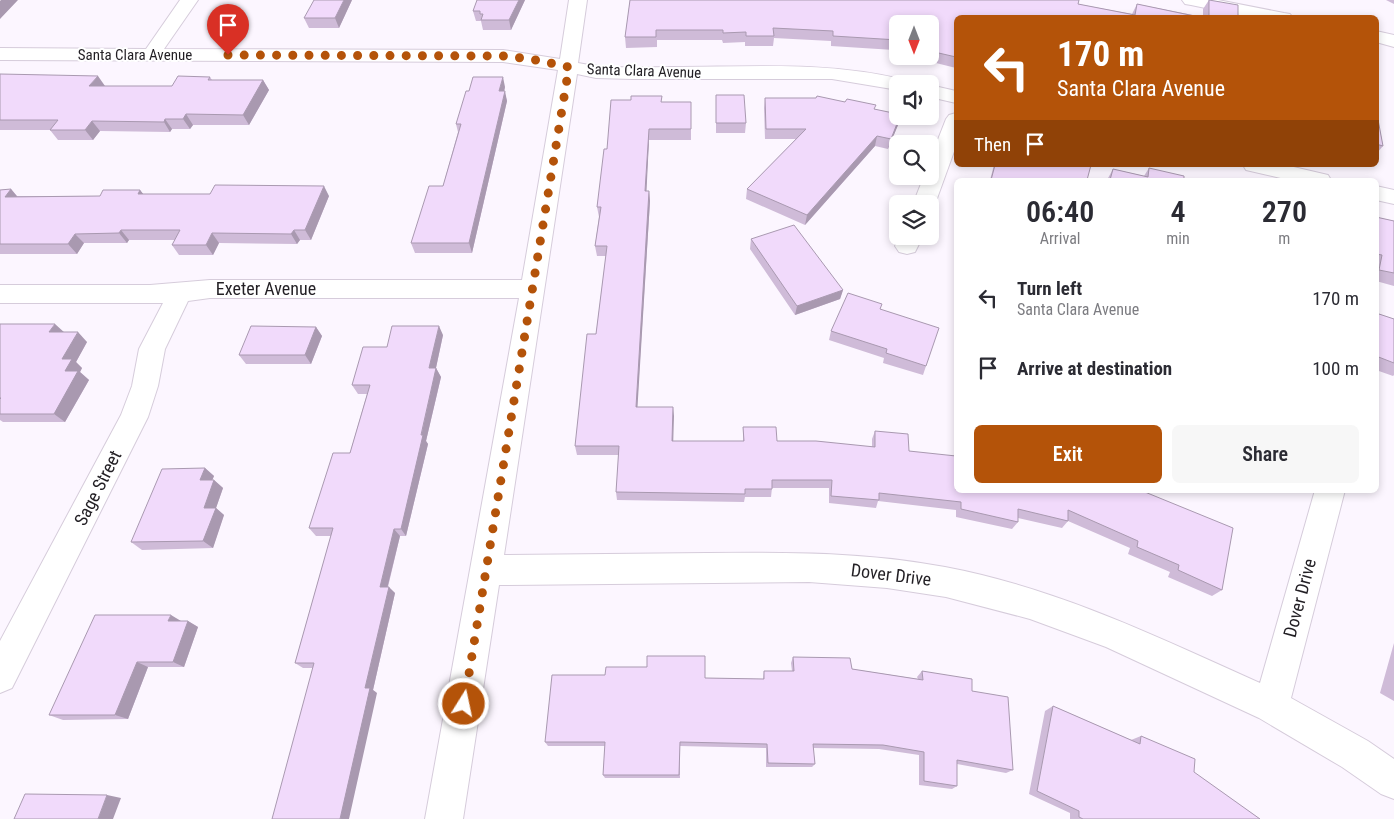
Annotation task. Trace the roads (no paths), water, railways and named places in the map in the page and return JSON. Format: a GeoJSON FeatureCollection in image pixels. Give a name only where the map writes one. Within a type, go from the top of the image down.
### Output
{"type":"FeatureCollection","features":[{"type":"Feature","properties":{"kind":"street"},"geometry":{"type":"LineString","coordinates":[[150,55],[189,0]]}},
{"type":"Feature","properties":{"kind":"street"},"geometry":{"type":"LineString","coordinates":[[444,819],[487,570],[569,67],[578,0]]}},
{"type":"Feature","properties":{"kind":"street"},"geometry":{"type":"LineString","coordinates":[[1191,0],[1268,15]]}},
{"type":"Feature","properties":{"kind":"street"},"geometry":{"type":"LineString","coordinates":[[1379,37],[1394,42]]}},
{"type":"Feature","properties":{"kind":"street","name":"Santa Clara Avenue"},"geometry":{"type":"LineString","coordinates":[[0,54],[503,56],[531,59],[596,72],[832,73],[889,82]]}},
{"type":"Feature","properties":{"kind":"street"},"geometry":{"type":"LineString","coordinates":[[939,93],[954,97]]}},
{"type":"Feature","properties":{"kind":"street"},"geometry":{"type":"LineString","coordinates":[[927,195],[954,124]]}},
{"type":"Feature","properties":{"kind":"street"},"geometry":{"type":"LineString","coordinates":[[1263,167],[1311,178]]}},
{"type":"Feature","properties":{"kind":"street"},"geometry":{"type":"LineString","coordinates":[[1379,194],[1394,197]]}},
{"type":"Feature","properties":{"kind":"street","name":"Exeter Avenue"},"geometry":{"type":"LineString","coordinates":[[0,294],[180,294],[210,289],[532,289]]}},
{"type":"Feature","properties":{"kind":"street","name":"Sage Street"},"geometry":{"type":"LineString","coordinates":[[1,674],[134,417],[145,386],[152,349],[180,294]]}},
{"type":"Feature","properties":{"kind":"street","name":"Dover Drive"},"geometry":{"type":"LineString","coordinates":[[1271,706],[1329,493]]}},
{"type":"Feature","properties":{"kind":"street","name":"Dover Drive"},"geometry":{"type":"LineString","coordinates":[[487,570],[809,567],[887,573],[946,582],[1030,603],[1112,633],[1271,706],[1355,754],[1394,781]]}}]}
